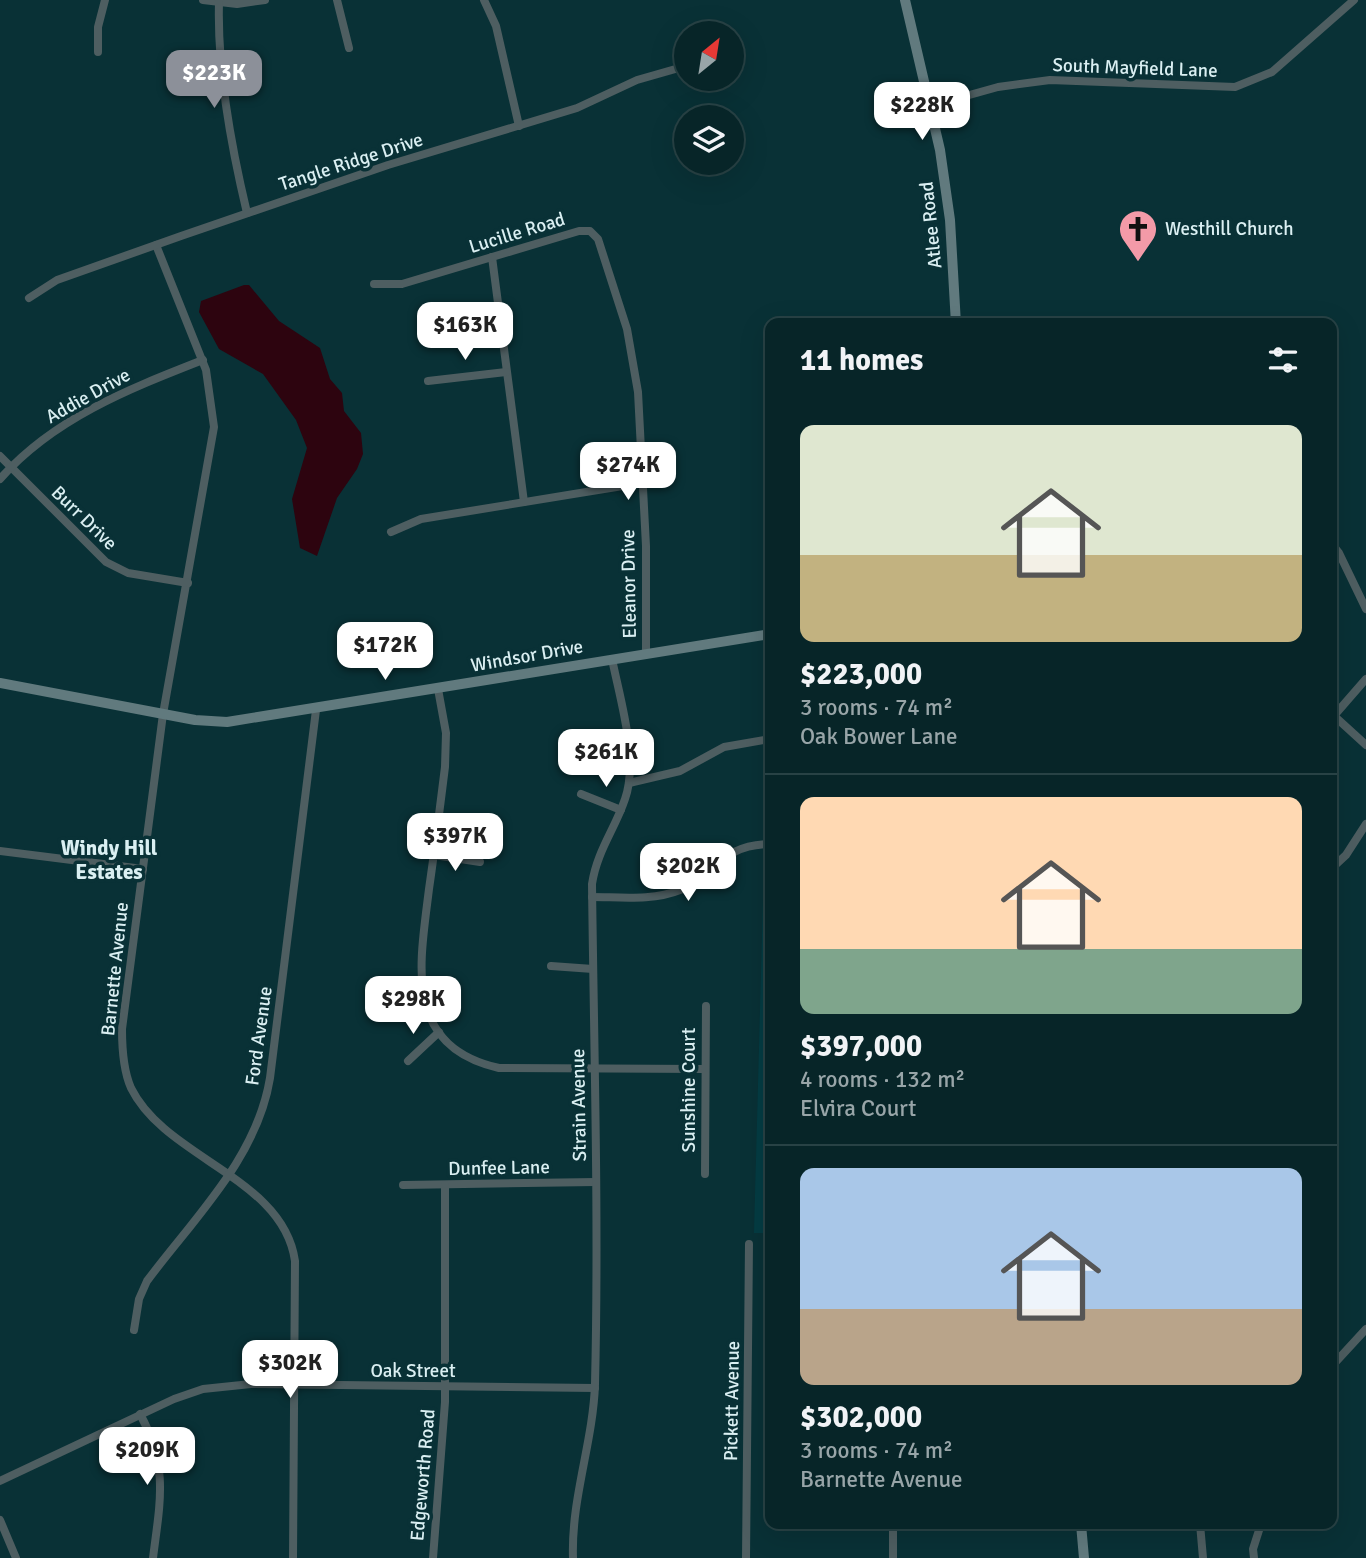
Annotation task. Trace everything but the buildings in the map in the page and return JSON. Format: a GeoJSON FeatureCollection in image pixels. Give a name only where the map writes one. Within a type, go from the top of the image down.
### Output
{"type":"FeatureCollection","features":[{"type":"Feature","properties":{"kind":"street"},"geometry":{"type":"LineString","coordinates":[[99,52],[98,27],[105,0]]}},
{"type":"Feature","properties":{"kind":"street"},"geometry":{"type":"LineString","coordinates":[[203,0],[219,3],[265,0]]}},
{"type":"Feature","properties":{"kind":"street"},"geometry":{"type":"LineString","coordinates":[[337,0],[349,48]]}},
{"type":"Feature","properties":{"kind":"street"},"geometry":{"type":"LineString","coordinates":[[484,0],[496,26],[519,126]]}},
{"type":"Feature","properties":{"kind":"street","name":"Atlee Road"},"geometry":{"type":"LineString","coordinates":[[905,0],[930,106],[950,220],[956,318]]}},
{"type":"Feature","properties":{"kind":"street","name":"South Mayfield Lane"},"geometry":{"type":"LineString","coordinates":[[930,106],[998,87],[1050,80],[1235,87],[1272,72],[1354,0]]}},
{"type":"Feature","properties":{"kind":"street"},"geometry":{"type":"LineString","coordinates":[[219,3],[219,43],[233,145],[247,213]]}},
{"type":"Feature","properties":{"kind":"street","name":"Tangle Ridge Drive"},"geometry":{"type":"LineString","coordinates":[[29,298],[57,280],[388,165],[577,108],[637,80],[674,69]]}},
{"type":"Feature","properties":{"kind":"street","name":"Lucille Road"},"geometry":{"type":"LineString","coordinates":[[374,284],[402,284],[579,231],[590,231],[598,239],[610,271],[631,347]]}},
{"type":"Feature","properties":{"kind":"street","name":"Barnette Avenue"},"geometry":{"type":"LineString","coordinates":[[156,245],[174,295],[203,360],[211,388],[214,427],[163,714],[122,1029],[126,1072],[138,1098],[158,1121],[269,1208],[290,1238],[295,1261],[293,1558]]}},
{"type":"Feature","properties":{"kind":"street"},"geometry":{"type":"LineString","coordinates":[[492,257],[524,502]]}},
{"type":"Feature","properties":{"kind":"street","name":"Eleanor Drive"},"geometry":{"type":"LineString","coordinates":[[631,347],[638,392],[646,546],[646,654]]}},
{"type":"Feature","properties":{"kind":"street","name":"Addie Drive"},"geometry":{"type":"LineString","coordinates":[[0,479],[48,436],[96,406],[153,378],[203,360]]}},
{"type":"Feature","properties":{"kind":"street"},"geometry":{"type":"LineString","coordinates":[[428,381],[506,372]]}},
{"type":"Feature","properties":{"kind":"street","name":"Burr Drive"},"geometry":{"type":"LineString","coordinates":[[0,456],[106,562],[128,573],[188,583]]}},
{"type":"Feature","properties":{"kind":"street"},"geometry":{"type":"LineString","coordinates":[[391,532],[421,519],[641,483]]}},
{"type":"Feature","properties":{"kind":"street"},"geometry":{"type":"LineString","coordinates":[[1337,552],[1362,591],[1366,609]]}},
{"type":"Feature","properties":{"kind":"street","name":"Windsor Drive"},"geometry":{"type":"LineString","coordinates":[[0,682],[163,714],[227,722],[316,710],[765,635]]}},
{"type":"Feature","properties":{"kind":"street","name":"Strain Avenue"},"geometry":{"type":"LineString","coordinates":[[573,1558],[577,1494],[594,1388],[596,1182],[592,897],[598,854],[621,810],[629,783],[627,743],[612,659]]}},
{"type":"Feature","properties":{"kind":"street"},"geometry":{"type":"LineString","coordinates":[[1337,711],[1366,678]]}},
{"type":"Feature","properties":{"kind":"street"},"geometry":{"type":"LineString","coordinates":[[438,689],[446,748],[419,975],[426,1011],[439,1032],[467,1058],[499,1068],[705,1069]]}},
{"type":"Feature","properties":{"kind":"street","name":"Ford Avenue"},"geometry":{"type":"LineString","coordinates":[[134,1330],[139,1299],[147,1281],[228,1175],[255,1132],[267,1096],[316,710]]}},
{"type":"Feature","properties":{"kind":"street"},"geometry":{"type":"LineString","coordinates":[[1337,720],[1366,745]]}},
{"type":"Feature","properties":{"kind":"street"},"geometry":{"type":"LineString","coordinates":[[629,783],[680,771],[724,747],[765,740]]}},
{"type":"Feature","properties":{"kind":"street"},"geometry":{"type":"LineString","coordinates":[[581,794],[621,810]]}},
{"type":"Feature","properties":{"kind":"street"},"geometry":{"type":"LineString","coordinates":[[1337,863],[1346,855],[1366,824]]}},
{"type":"Feature","properties":{"kind":"street"},"geometry":{"type":"LineString","coordinates":[[592,897],[647,897],[677,891],[697,880],[727,853],[765,845]]}},
{"type":"Feature","properties":{"kind":"street"},"geometry":{"type":"LineString","coordinates":[[0,851],[143,869]]}},
{"type":"Feature","properties":{"kind":"street"},"geometry":{"type":"LineString","coordinates":[[434,855],[480,862]]}},
{"type":"Feature","properties":{"kind":"street"},"geometry":{"type":"LineString","coordinates":[[551,966],[593,969]]}},
{"type":"Feature","properties":{"kind":"street","name":"Sunshine Court"},"geometry":{"type":"LineString","coordinates":[[705,1174],[706,1006]]}},
{"type":"Feature","properties":{"kind":"street"},"geometry":{"type":"LineString","coordinates":[[408,1061],[439,1032]]}},
{"type":"Feature","properties":{"kind":"street","name":"Dunfee Lane"},"geometry":{"type":"LineString","coordinates":[[403,1185],[596,1182]]}},
{"type":"Feature","properties":{"kind":"street","name":"Edgeworth Road"},"geometry":{"type":"LineString","coordinates":[[433,1558],[444,1387],[444,1185]]}},
{"type":"Feature","properties":{"kind":"street","name":"Pickett Avenue"},"geometry":{"type":"LineString","coordinates":[[746,1558],[749,1244]]}},
{"type":"Feature","properties":{"kind":"street"},"geometry":{"type":"LineString","coordinates":[[1337,1361],[1366,1329]]}},
{"type":"Feature","properties":{"kind":"street","name":"Oak Street"},"geometry":{"type":"LineString","coordinates":[[0,1481],[140,1414],[203,1389],[251,1384],[594,1388]]}},
{"type":"Feature","properties":{"kind":"street"},"geometry":{"type":"LineString","coordinates":[[140,1414],[153,1440],[162,1473],[153,1558]]}},
{"type":"Feature","properties":{"kind":"street"},"geometry":{"type":"LineString","coordinates":[[0,1520],[16,1558]]}},
{"type":"Feature","properties":{"kind":"street"},"geometry":{"type":"LineString","coordinates":[[893,1529],[893,1558]]}},
{"type":"Feature","properties":{"kind":"street"},"geometry":{"type":"LineString","coordinates":[[1081,1529],[1084,1558]]}},
{"type":"Feature","properties":{"kind":"street"},"geometry":{"type":"LineString","coordinates":[[1200,1529],[1203,1558]]}},
{"type":"Feature","properties":{"kind":"street"},"geometry":{"type":"LineString","coordinates":[[1254,1558],[1253,1549],[1259,1529]]}},
{"type":"Feature","properties":{"kind":"shaded area"},"geometry":{"type":"Polygon","coordinates":[[[249,285],[279,321],[320,348],[330,379],[342,393],[344,411],[361,433],[363,454],[357,469],[337,498],[317,556],[300,548],[292,499],[307,448],[296,420],[263,374],[219,349],[199,312],[201,301],[249,285]]]}},
{"type":"Feature","properties":{"kind":"shaded area"},"geometry":{"type":"Polygon","coordinates":[[[763,898],[765,898],[765,1233],[754,1233],[763,898]]]}},
{"type":"Feature","properties":{"kind":"place","name":"Westhill Church"},"geometry":{"type":"Point","coordinates":[1138,263]}},
{"type":"Feature","properties":{"kind":"district","name":"Windy Hill Estates"},"geometry":{"type":"Point","coordinates":[109,860]}}]}
